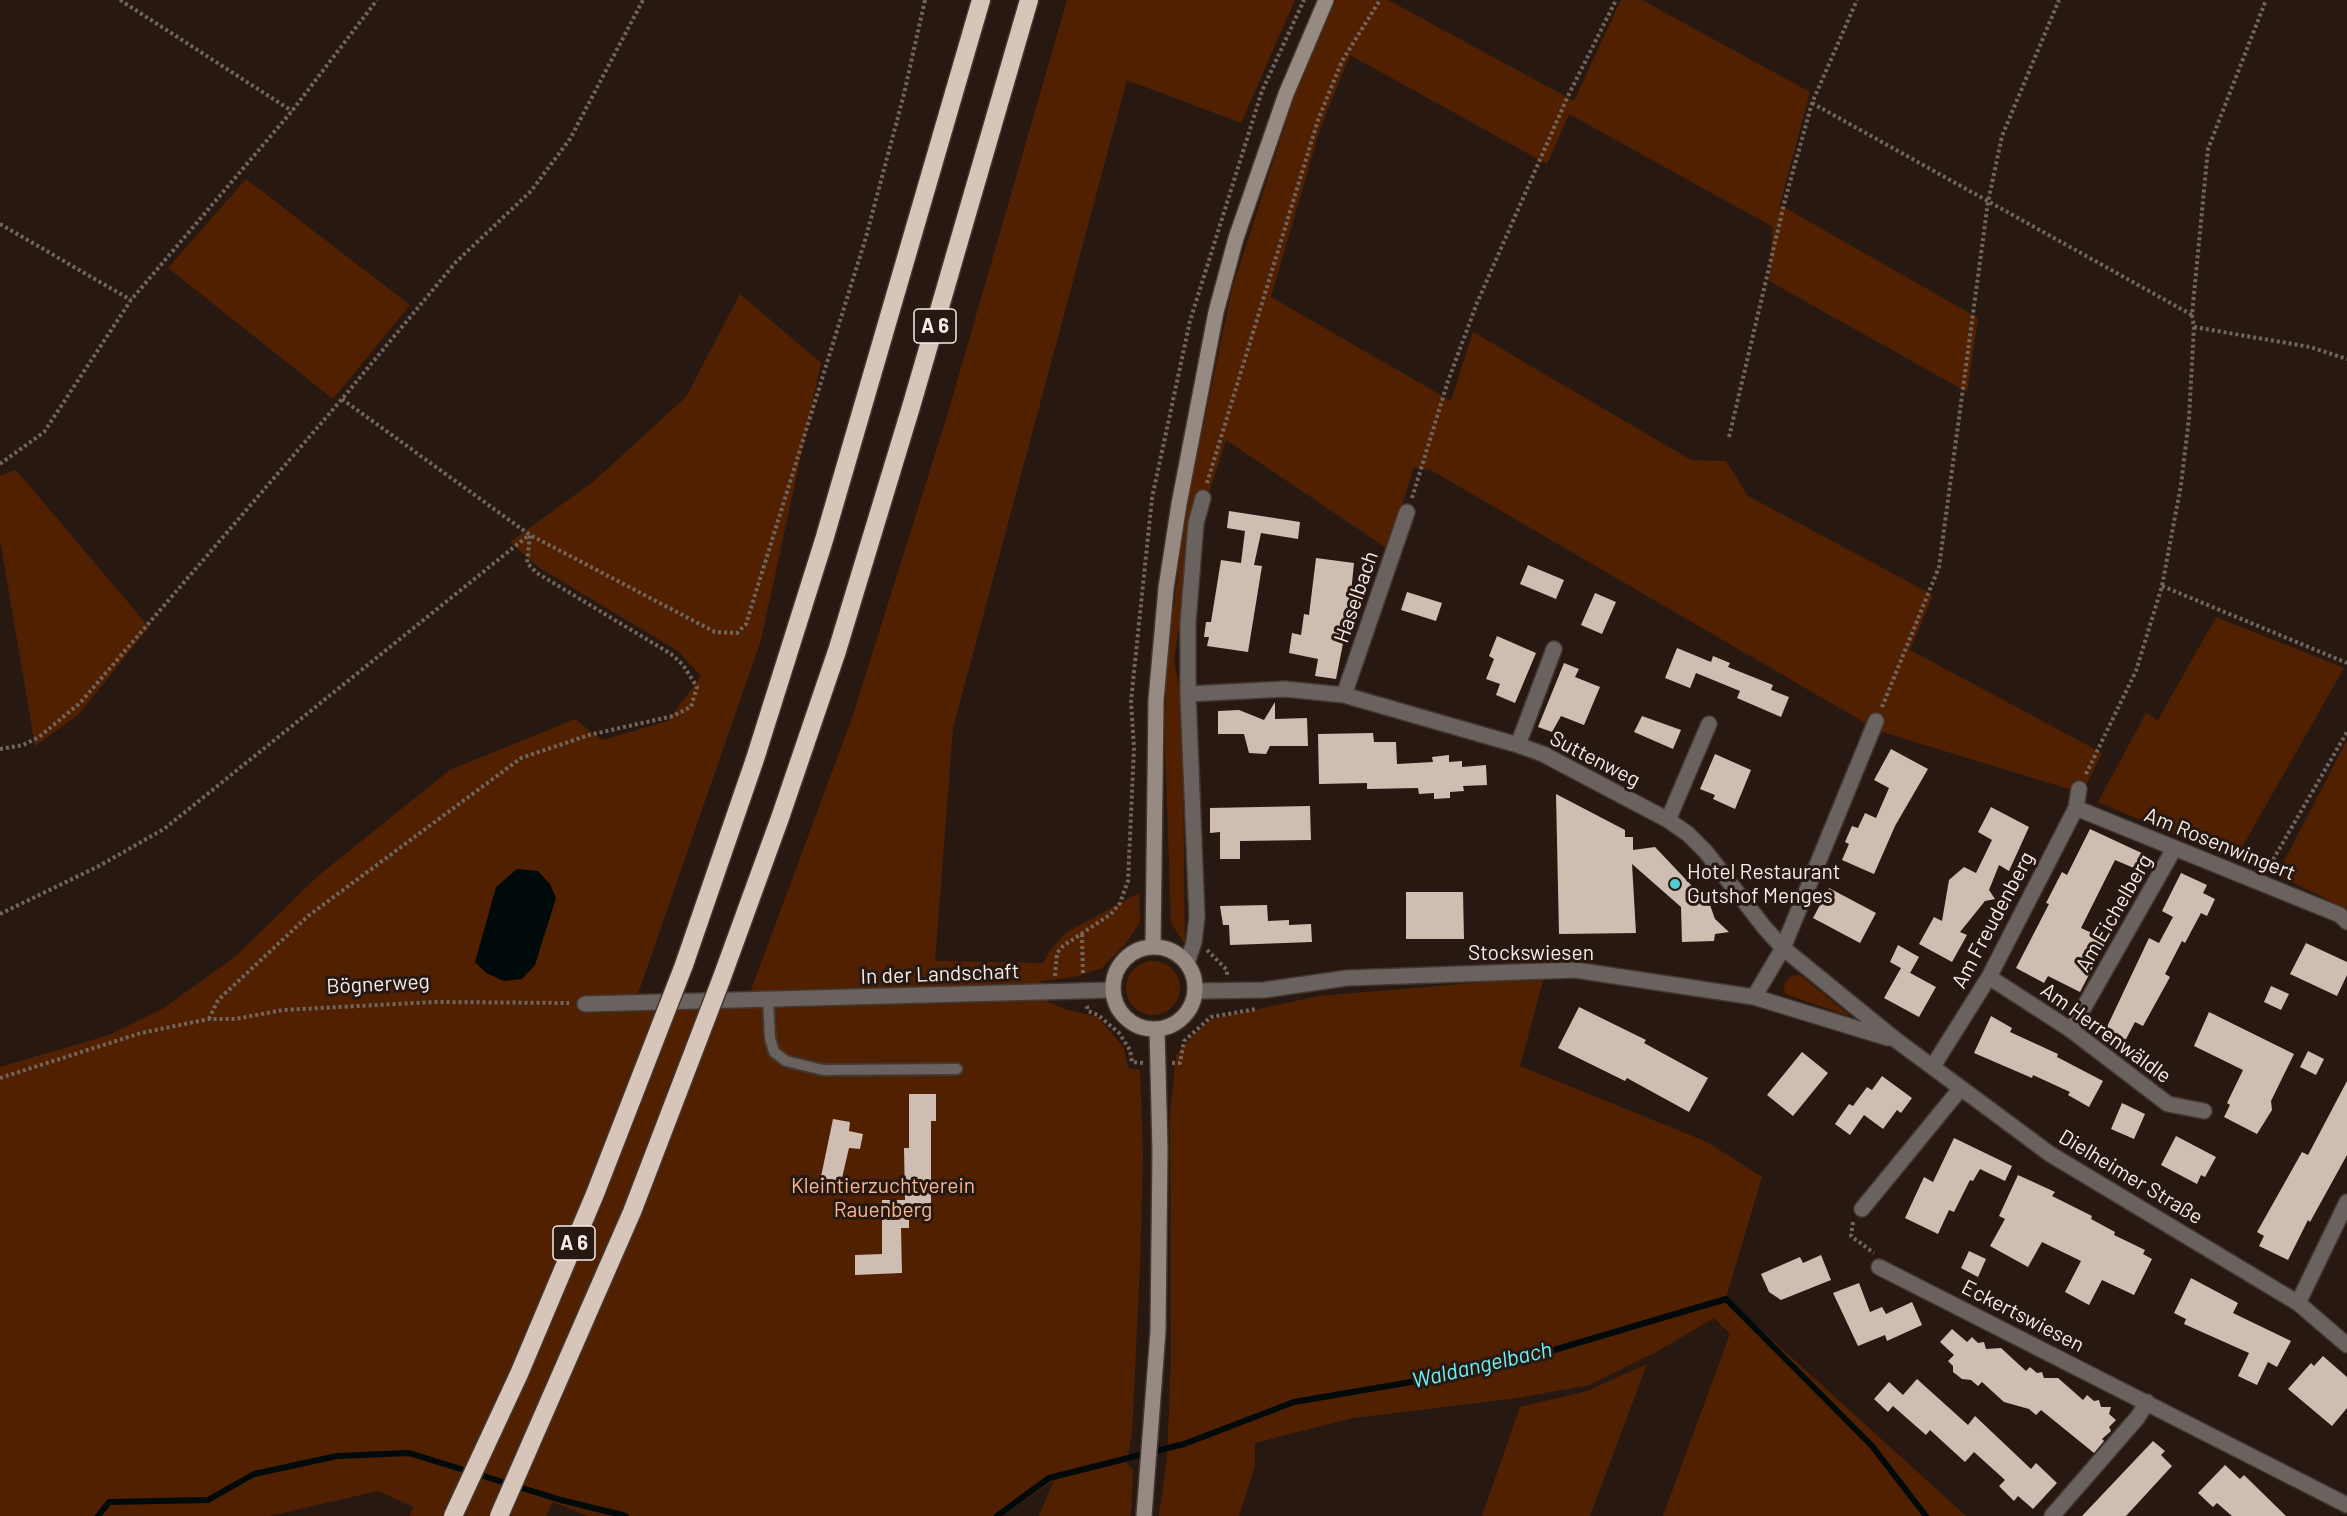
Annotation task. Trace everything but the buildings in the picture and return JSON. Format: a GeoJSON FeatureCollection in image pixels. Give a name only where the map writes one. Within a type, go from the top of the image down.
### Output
{"type":"FeatureCollection","features":[{"type":"Feature","properties":{"kind":"highway","name":"A 6"},"geometry":{"type":"LineString","coordinates":[[453,1516],[519,1374],[595,1194],[684,965],[738,811],[824,540],[981,0]]}},
{"type":"Feature","properties":{"kind":"highway","name":"A 6"},"geometry":{"type":"LineString","coordinates":[[499,1516],[632,1212],[777,829],[837,651],[915,396],[1029,0]]}},
{"type":"Feature","properties":{"kind":"street"},"geometry":{"type":"LineString","coordinates":[[1153,947],[1156,700],[1166,588],[1179,504],[1216,312],[1239,229],[1286,94],[1326,0]]}},
{"type":"Feature","properties":{"kind":"street"},"geometry":{"type":"LineString","coordinates":[[1187,963],[1194,942],[1197,917],[1188,694],[1188,622],[1196,523],[1203,498]]}},
{"type":"Feature","properties":{"kind":"street","name":"Haselbach"},"geometry":{"type":"LineString","coordinates":[[1344,695],[1407,512]]}},
{"type":"Feature","properties":{"kind":"street"},"geometry":{"type":"LineString","coordinates":[[1518,745],[1554,649]]}},
{"type":"Feature","properties":{"kind":"street","name":"Suttenweg"},"geometry":{"type":"LineString","coordinates":[[1188,694],[1285,689],[1344,695],[1543,754],[1668,820],[1706,852],[1783,948],[1896,1040]]}},
{"type":"Feature","properties":{"kind":"street"},"geometry":{"type":"LineString","coordinates":[[1754,997],[1783,948],[1876,721]]}},
{"type":"Feature","properties":{"kind":"street"},"geometry":{"type":"LineString","coordinates":[[1668,820],[1709,724]]}},
{"type":"Feature","properties":{"kind":"street","name":"Am Freudenberg"},"geometry":{"type":"LineString","coordinates":[[1933,1066],[1989,977],[2076,808],[2079,789]]}},
{"type":"Feature","properties":{"kind":"street","name":"Am Rosenwingert"},"geometry":{"type":"LineString","coordinates":[[2076,808],[2340,915],[2347,922]]}},
{"type":"Feature","properties":{"kind":"street","name":"Am Eichelberg"},"geometry":{"type":"LineString","coordinates":[[2071,1030],[2175,849]]}},
{"type":"Feature","properties":{"kind":"street"},"geometry":{"type":"LineString","coordinates":[[1164,948],[1177,953],[1187,963],[1195,981],[1195,991],[1192,1002],[1178,1021],[1157,1029],[1142,1027],[1130,1021],[1120,1011],[1113,990],[1116,970],[1136,950],[1164,948]]}},
{"type":"Feature","properties":{"kind":"street","name":"Stockswiesen"},"geometry":{"type":"LineString","coordinates":[[1195,991],[1264,990],[1347,978],[1575,970],[1754,997],[1896,1040]]}},
{"type":"Feature","properties":{"kind":"street","name":"Am Herrenwäldle"},"geometry":{"type":"LineString","coordinates":[[1989,977],[2071,1030],[2168,1104],[2204,1111]]}},
{"type":"Feature","properties":{"kind":"street","name":"In der Landschaft"},"geometry":{"type":"LineString","coordinates":[[768,1000],[1113,990]]}},
{"type":"Feature","properties":{"kind":"street"},"geometry":{"type":"LineString","coordinates":[[585,1004],[768,1000]]}},
{"type":"Feature","properties":{"kind":"street"},"geometry":{"type":"LineString","coordinates":[[1144,1516],[1155,1394],[1160,1150],[1157,1029]]}},
{"type":"Feature","properties":{"kind":"street","name":"Dielheimer Straße"},"geometry":{"type":"LineString","coordinates":[[1896,1040],[2050,1154],[2298,1303],[2347,1345]]}},
{"type":"Feature","properties":{"kind":"street"},"geometry":{"type":"LineString","coordinates":[[1863,1209],[1961,1088]]}},
{"type":"Feature","properties":{"kind":"street"},"geometry":{"type":"LineString","coordinates":[[2298,1303],[2347,1202]]}},
{"type":"Feature","properties":{"kind":"street","name":"Eckertswiesen"},"geometry":{"type":"LineString","coordinates":[[1879,1267],[2147,1402],[2342,1508]]}},
{"type":"Feature","properties":{"kind":"street"},"geometry":{"type":"LineString","coordinates":[[2052,1516],[2138,1417],[2147,1402]]}},
{"type":"Feature","properties":{"kind":"lane"},"geometry":{"type":"LineString","coordinates":[[768,1000],[770,1038],[774,1052],[786,1061],[823,1071],[957,1069]]}},
{"type":"Feature","properties":{"kind":"path"},"geometry":{"type":"LineString","coordinates":[[120,0],[292,111]]}},
{"type":"Feature","properties":{"kind":"path"},"geometry":{"type":"LineString","coordinates":[[0,465],[44,432],[131,300],[292,111],[377,0]]}},
{"type":"Feature","properties":{"kind":"path"},"geometry":{"type":"LineString","coordinates":[[0,749],[23,745],[39,737],[80,703],[342,399],[456,262],[531,191],[570,139],[643,0]]}},
{"type":"Feature","properties":{"kind":"path"},"geometry":{"type":"LineString","coordinates":[[342,399],[530,535],[715,632],[738,633],[746,624],[866,237],[903,98],[925,0]]}},
{"type":"Feature","properties":{"kind":"path"},"geometry":{"type":"LineString","coordinates":[[1203,498],[1318,120],[1341,61],[1380,0]]}},
{"type":"Feature","properties":{"kind":"path"},"geometry":{"type":"LineString","coordinates":[[1407,512],[1448,381],[1477,303],[1567,98],[1616,0]]}},
{"type":"Feature","properties":{"kind":"path"},"geometry":{"type":"LineString","coordinates":[[1730,437],[1785,200],[1812,103],[1857,0]]}},
{"type":"Feature","properties":{"kind":"path"},"geometry":{"type":"LineString","coordinates":[[1876,721],[1939,567],[1988,202],[2002,136],[2059,0]]}},
{"type":"Feature","properties":{"kind":"path"},"geometry":{"type":"LineString","coordinates":[[2079,789],[2136,671],[2162,586],[2181,485],[2189,418],[2194,327],[2192,315],[2208,149],[2266,0]]}},
{"type":"Feature","properties":{"kind":"path"},"geometry":{"type":"LineString","coordinates":[[1812,103],[2192,315]]}},
{"type":"Feature","properties":{"kind":"path"},"geometry":{"type":"LineString","coordinates":[[0,224],[131,300]]}},
{"type":"Feature","properties":{"kind":"path"},"geometry":{"type":"LineString","coordinates":[[2194,327],[2310,347],[2347,359]]}},
{"type":"Feature","properties":{"kind":"path"},"geometry":{"type":"LineString","coordinates":[[0,914],[99,866],[164,829],[530,535]]}},
{"type":"Feature","properties":{"kind":"path"},"geometry":{"type":"LineString","coordinates":[[209,1019],[218,1000],[308,916],[520,758],[589,735],[673,716],[691,707],[697,687],[683,665],[671,654],[537,573],[527,563],[530,535]]}},
{"type":"Feature","properties":{"kind":"path"},"geometry":{"type":"LineString","coordinates":[[2162,586],[2347,663]]}},
{"type":"Feature","properties":{"kind":"path"},"geometry":{"type":"LineString","coordinates":[[2260,884],[2347,732]]}},
{"type":"Feature","properties":{"kind":"path"},"geometry":{"type":"LineString","coordinates":[[1055,992],[1057,953],[1082,933],[1084,992],[1088,1011],[1098,1015],[1119,1033],[1130,1050],[1132,1062],[1180,1063],[1184,1041],[1211,1017],[1262,1008]]}},
{"type":"Feature","properties":{"kind":"path","name":"Bögnerweg"},"geometry":{"type":"LineString","coordinates":[[0,1078],[141,1033],[209,1019],[235,1019],[283,1010],[434,1002],[585,1004]]}},
{"type":"Feature","properties":{"kind":"path"},"geometry":{"type":"LineString","coordinates":[[1863,1209],[1854,1220],[1851,1236],[1882,1258],[1879,1267]]}},
{"type":"Feature","properties":{"kind":"green space","name":"Kleintierzuchtverein Rauenberg"},"geometry":{"type":"Polygon","coordinates":[[[1067,0],[1295,0],[1241,123],[1127,80],[953,728],[935,961],[1043,963],[1050,950],[1067,932],[1139,893],[1140,922],[1127,942],[1102,968],[1075,977],[1041,981],[1046,1001],[1065,1009],[1098,1017],[1124,1048],[1128,1068],[1140,1070],[1143,1154],[1140,1266],[1132,1432],[1127,1465],[1133,1469],[1131,1516],[1039,1516],[1054,1480],[1002,1516],[588,1516],[553,1502],[546,1516],[409,1516],[414,1507],[378,1491],[269,1516],[0,1516],[0,1067],[109,1035],[164,1008],[237,955],[318,876],[450,770],[575,719],[602,740],[668,721],[701,676],[678,651],[538,567],[510,542],[593,482],[686,397],[740,294],[821,363],[761,640],[633,1008],[744,1009],[852,718],[948,413],[1067,0]]]}},
{"type":"Feature","properties":{"kind":"green space"},"geometry":{"type":"Polygon","coordinates":[[[1336,0],[1388,0],[1574,101],[1621,0],[1642,0],[1810,92],[1780,205],[1978,318],[1967,392],[1769,281],[1773,227],[1569,114],[1547,164],[1350,55],[1320,129],[1271,297],[1451,401],[1473,332],[1691,460],[1726,461],[1748,496],[1933,595],[1910,650],[2102,753],[2082,793],[1879,731],[1431,470],[1414,467],[1388,549],[1226,440],[1206,502],[1192,530],[1174,661],[1182,703],[1185,944],[1171,923],[1165,744],[1166,670],[1186,508],[1232,289],[1297,88],[1336,0]]]}},
{"type":"Feature","properties":{"kind":"green space"},"geometry":{"type":"Polygon","coordinates":[[[246,179],[410,305],[333,399],[168,268],[246,179]]]}},
{"type":"Feature","properties":{"kind":"green space"},"geometry":{"type":"Polygon","coordinates":[[[16,470],[149,627],[79,714],[35,746],[0,539],[0,476],[16,470]]]}},
{"type":"Feature","properties":{"kind":"green space"},"geometry":{"type":"Polygon","coordinates":[[[2216,617],[2344,668],[2235,860],[2098,802],[2146,713],[2158,720],[2216,617]]]}},
{"type":"Feature","properties":{"kind":"green space"},"geometry":{"type":"Polygon","coordinates":[[[2347,740],[2347,909],[2277,875],[2347,740]]]}},
{"type":"Feature","properties":{"kind":"green space"},"geometry":{"type":"Polygon","coordinates":[[[1148,961],[1158,961],[1168,965],[1176,973],[1180,988],[1176,1003],[1168,1011],[1158,1015],[1148,1015],[1138,1011],[1130,1003],[1126,993],[1126,983],[1130,973],[1138,965],[1148,961]]]}},
{"type":"Feature","properties":{"kind":"green space"},"geometry":{"type":"Polygon","coordinates":[[[1800,975],[1849,1016],[1785,994],[1784,985],[1787,980],[1791,976],[1800,975]]]}},
{"type":"Feature","properties":{"kind":"green space"},"geometry":{"type":"Polygon","coordinates":[[[1544,977],[1520,1066],[1707,1142],[1762,1177],[1726,1298],[1966,1516],[1663,1516],[1730,1334],[1714,1318],[1660,1350],[1590,1385],[1511,1399],[1353,1418],[1255,1443],[1255,1466],[1239,1516],[1159,1516],[1167,1458],[1171,1360],[1170,1115],[1176,1055],[1196,1032],[1211,1020],[1319,996],[1544,977]]]}},
{"type":"Feature","properties":{"kind":"green space"},"geometry":{"type":"Polygon","coordinates":[[[1647,1364],[1590,1516],[1482,1516],[1520,1407],[1587,1391],[1647,1364]]]}},
{"type":"Feature","properties":{"kind":"shaded area"},"geometry":{"type":"Polygon","coordinates":[[[517,869],[538,871],[550,884],[556,898],[535,965],[522,979],[504,981],[486,973],[475,962],[496,887],[517,869]]]}},
{"type":"Feature","properties":{"kind":"waterway","name":"Waldangelbach"},"geometry":{"type":"LineString","coordinates":[[997,1516],[1049,1478],[1184,1444],[1294,1402],[1493,1368],[1726,1299],[1872,1446],[1926,1516]]}},
{"type":"Feature","properties":{"kind":"waterway","name":"Waldangelbach"},"geometry":{"type":"LineString","coordinates":[[98,1516],[109,1502],[208,1500],[254,1474],[337,1456],[409,1453],[561,1500],[626,1516]]}},
{"type":"Feature","properties":{"kind":"place","name":"Hotel Restaurant Gutshof Menges"},"geometry":{"type":"Point","coordinates":[1675,884]}}]}
